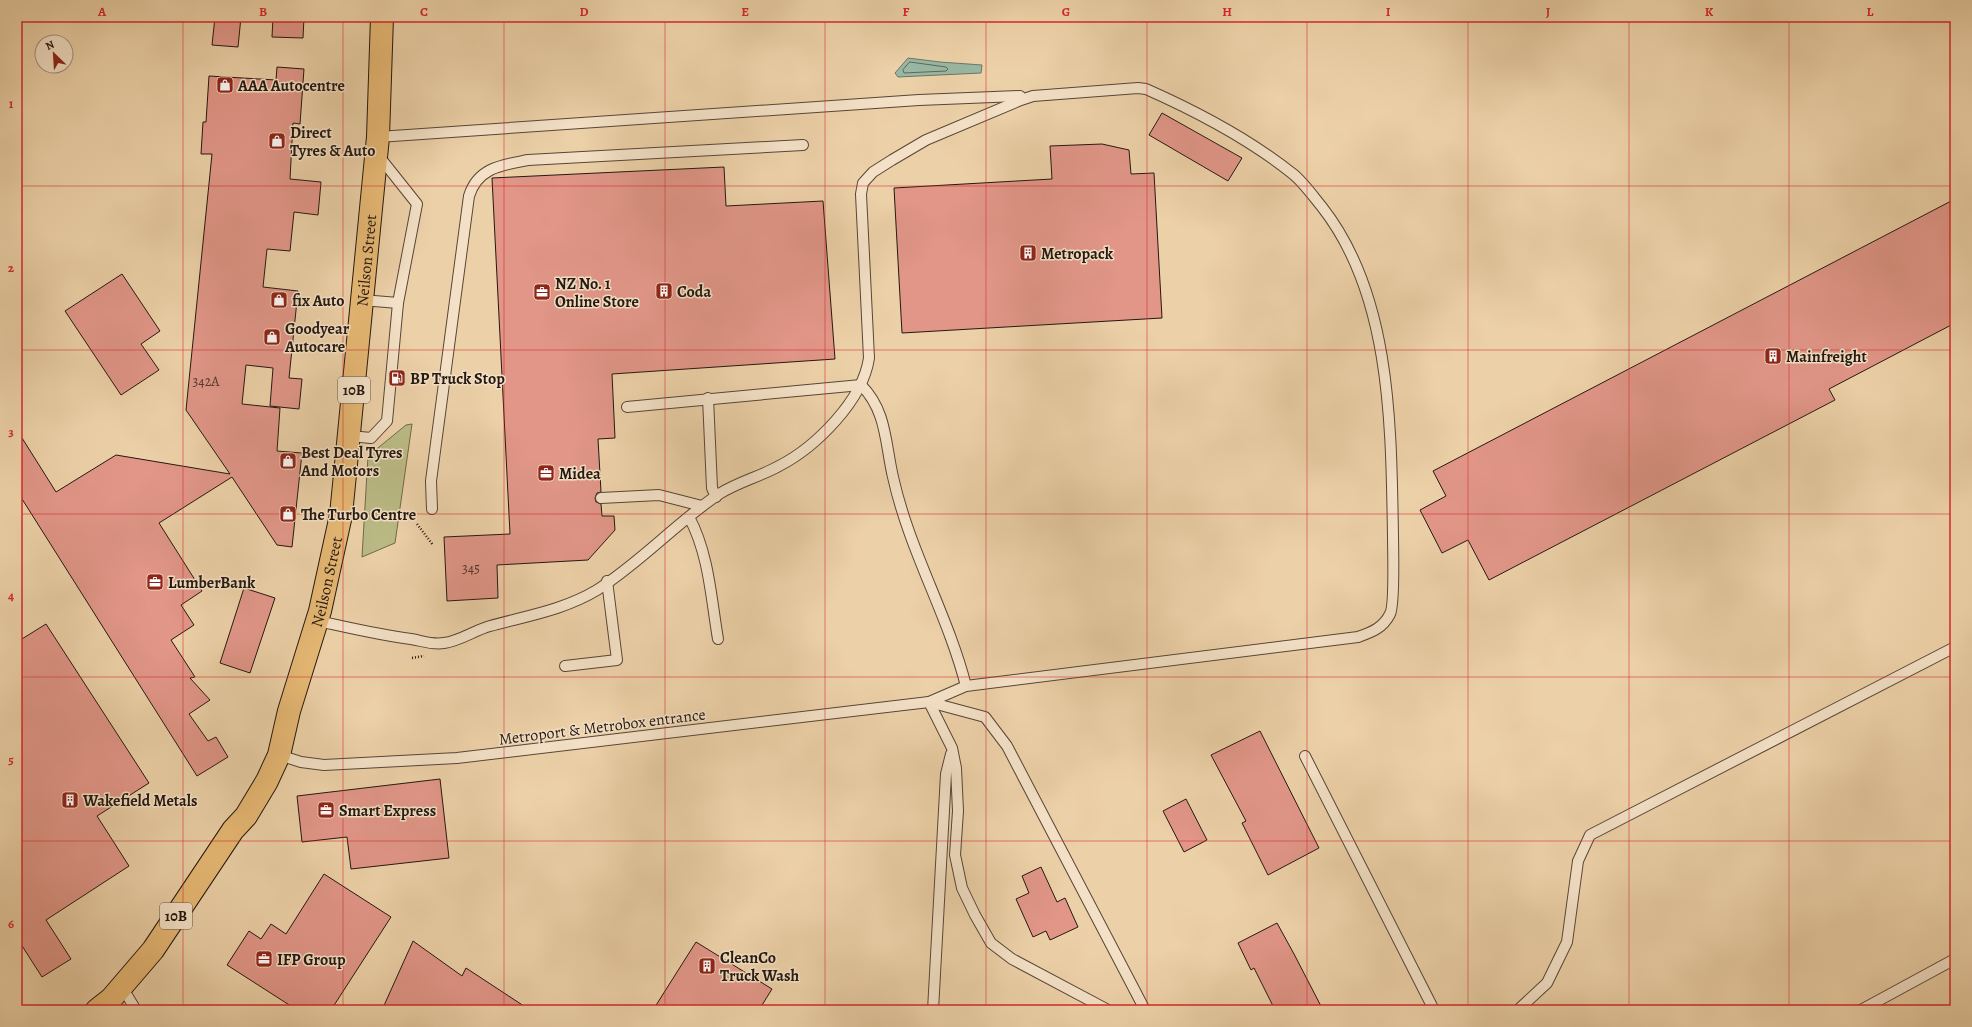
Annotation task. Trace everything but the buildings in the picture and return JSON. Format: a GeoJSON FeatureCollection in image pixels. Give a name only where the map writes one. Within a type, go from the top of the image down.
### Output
{"type":"FeatureCollection","features":[{"type":"Feature","properties":{"kind":"main road","name":"Neilson Street"},"geometry":{"type":"LineString","coordinates":[[97,1010],[111,999],[153,950],[233,830],[246,816],[267,781],[279,755],[289,711],[318,620],[332,565],[341,515],[350,436],[376,144],[382,17]]}},
{"type":"Feature","properties":{"kind":"lane"},"geometry":{"type":"LineString","coordinates":[[376,144],[919,100],[1039,96],[1142,88],[1196,112],[1222,126],[1294,174],[1322,207],[1344,239],[1360,274],[1378,337],[1391,428],[1393,566],[1391,613],[1379,629],[1358,636],[966,686],[929,702]]}},
{"type":"Feature","properties":{"kind":"lane"},"geometry":{"type":"LineString","coordinates":[[318,620],[377,635],[412,640],[427,644],[444,643],[489,626],[558,608],[597,590],[607,581],[650,551],[702,506],[726,489],[779,467],[798,455],[817,439],[848,405],[861,385],[868,370],[869,358],[861,194],[863,183],[872,172],[926,140],[1004,105],[1039,96]]}},
{"type":"Feature","properties":{"kind":"lane"},"geometry":{"type":"LineString","coordinates":[[350,436],[372,438],[387,421],[398,303],[418,204],[376,144]]}},
{"type":"Feature","properties":{"kind":"lane"},"geometry":{"type":"LineString","coordinates":[[432,509],[431,481],[469,196],[478,178],[490,170],[528,160],[803,145]]}},
{"type":"Feature","properties":{"kind":"lane"},"geometry":{"type":"LineString","coordinates":[[362,300],[398,303]]}},
{"type":"Feature","properties":{"kind":"lane"},"geometry":{"type":"LineString","coordinates":[[627,407],[708,398],[861,385]]}},
{"type":"Feature","properties":{"kind":"lane"},"geometry":{"type":"LineString","coordinates":[[861,385],[874,399],[881,415],[893,477],[905,521],[952,644],[966,686]]}},
{"type":"Feature","properties":{"kind":"lane"},"geometry":{"type":"LineString","coordinates":[[708,398],[712,488],[716,497]]}},
{"type":"Feature","properties":{"kind":"lane"},"geometry":{"type":"LineString","coordinates":[[601,498],[659,495],[702,506]]}},
{"type":"Feature","properties":{"kind":"lane"},"geometry":{"type":"LineString","coordinates":[[689,517],[704,550],[718,639]]}},
{"type":"Feature","properties":{"kind":"lane"},"geometry":{"type":"LineString","coordinates":[[565,666],[617,660],[607,581]]}},
{"type":"Feature","properties":{"kind":"lane"},"geometry":{"type":"LineString","coordinates":[[1518,1010],[1547,983],[1567,942],[1578,861],[1590,835],[1955,647]]}},
{"type":"Feature","properties":{"kind":"lane"},"geometry":{"type":"LineString","coordinates":[[929,702],[952,748],[956,768],[958,811],[955,855],[962,888],[991,943],[1012,959],[1108,1010]]}},
{"type":"Feature","properties":{"kind":"lane"},"geometry":{"type":"LineString","coordinates":[[929,702],[985,717],[1007,746],[1145,1010]]}},
{"type":"Feature","properties":{"kind":"lane","name":"Metroport & Metrobox entrance"},"geometry":{"type":"LineString","coordinates":[[279,755],[301,762],[324,765],[457,758],[929,702]]}},
{"type":"Feature","properties":{"kind":"lane"},"geometry":{"type":"LineString","coordinates":[[933,1010],[946,774],[952,748]]}},
{"type":"Feature","properties":{"kind":"lane"},"geometry":{"type":"LineString","coordinates":[[1305,756],[1434,1010]]}},
{"type":"Feature","properties":{"kind":"lane"},"geometry":{"type":"LineString","coordinates":[[1861,1010],[1955,959]]}},
{"type":"Feature","properties":{"kind":"lane"},"geometry":{"type":"LineString","coordinates":[[122,987],[136,1010]]}},
{"type":"Feature","properties":{"kind":"path"},"geometry":{"type":"LineString","coordinates":[[417,524],[433,545]]}},
{"type":"Feature","properties":{"kind":"path"},"geometry":{"type":"LineString","coordinates":[[412,658],[426,656]]}},
{"type":"Feature","properties":{"kind":"green space"},"geometry":{"type":"Polygon","coordinates":[[[412,424],[395,543],[362,557],[368,456],[406,425],[412,424]]]}},
{"type":"Feature","properties":{"kind":"water"},"geometry":{"type":"Polygon","coordinates":[[[908,58],[982,65],[981,73],[898,77],[895,73],[908,58]]]}},
{"type":"Feature","properties":{"kind":"place","name":"AAA Autocentre"},"geometry":{"type":"Point","coordinates":[225,85]}},
{"type":"Feature","properties":{"kind":"place","name":"Direct Tyres & Auto"},"geometry":{"type":"Point","coordinates":[277,141]}},
{"type":"Feature","properties":{"kind":"place","name":"Metropack"},"geometry":{"type":"Point","coordinates":[1028,253]}},
{"type":"Feature","properties":{"kind":"place","name":"Coda"},"geometry":{"type":"Point","coordinates":[664,291]}},
{"type":"Feature","properties":{"kind":"place","name":"NZ No. 1 Online Store"},"geometry":{"type":"Point","coordinates":[542,292]}},
{"type":"Feature","properties":{"kind":"place","name":"fix Auto"},"geometry":{"type":"Point","coordinates":[279,300]}},
{"type":"Feature","properties":{"kind":"place","name":"Goodyear Autocare"},"geometry":{"type":"Point","coordinates":[272,337]}},
{"type":"Feature","properties":{"kind":"place","name":"Mainfreight"},"geometry":{"type":"Point","coordinates":[1773,356]}},
{"type":"Feature","properties":{"kind":"place","name":"BP Truck Stop"},"geometry":{"type":"Point","coordinates":[397,378]}},
{"type":"Feature","properties":{"kind":"place","name":"Best Deal Tyres And Motors"},"geometry":{"type":"Point","coordinates":[288,461]}},
{"type":"Feature","properties":{"kind":"place","name":"Midea"},"geometry":{"type":"Point","coordinates":[546,473]}},
{"type":"Feature","properties":{"kind":"place","name":"The Turbo Centre"},"geometry":{"type":"Point","coordinates":[288,514]}},
{"type":"Feature","properties":{"kind":"place","name":"LumberBank"},"geometry":{"type":"Point","coordinates":[155,582]}},
{"type":"Feature","properties":{"kind":"place","name":"Wakefield Metals"},"geometry":{"type":"Point","coordinates":[70,800]}},
{"type":"Feature","properties":{"kind":"place","name":"Smart Express"},"geometry":{"type":"Point","coordinates":[326,810]}},
{"type":"Feature","properties":{"kind":"place","name":"IFP Group"},"geometry":{"type":"Point","coordinates":[264,959]}},
{"type":"Feature","properties":{"kind":"place","name":"CleanCo Truck Wash"},"geometry":{"type":"Point","coordinates":[707,966]}}]}
